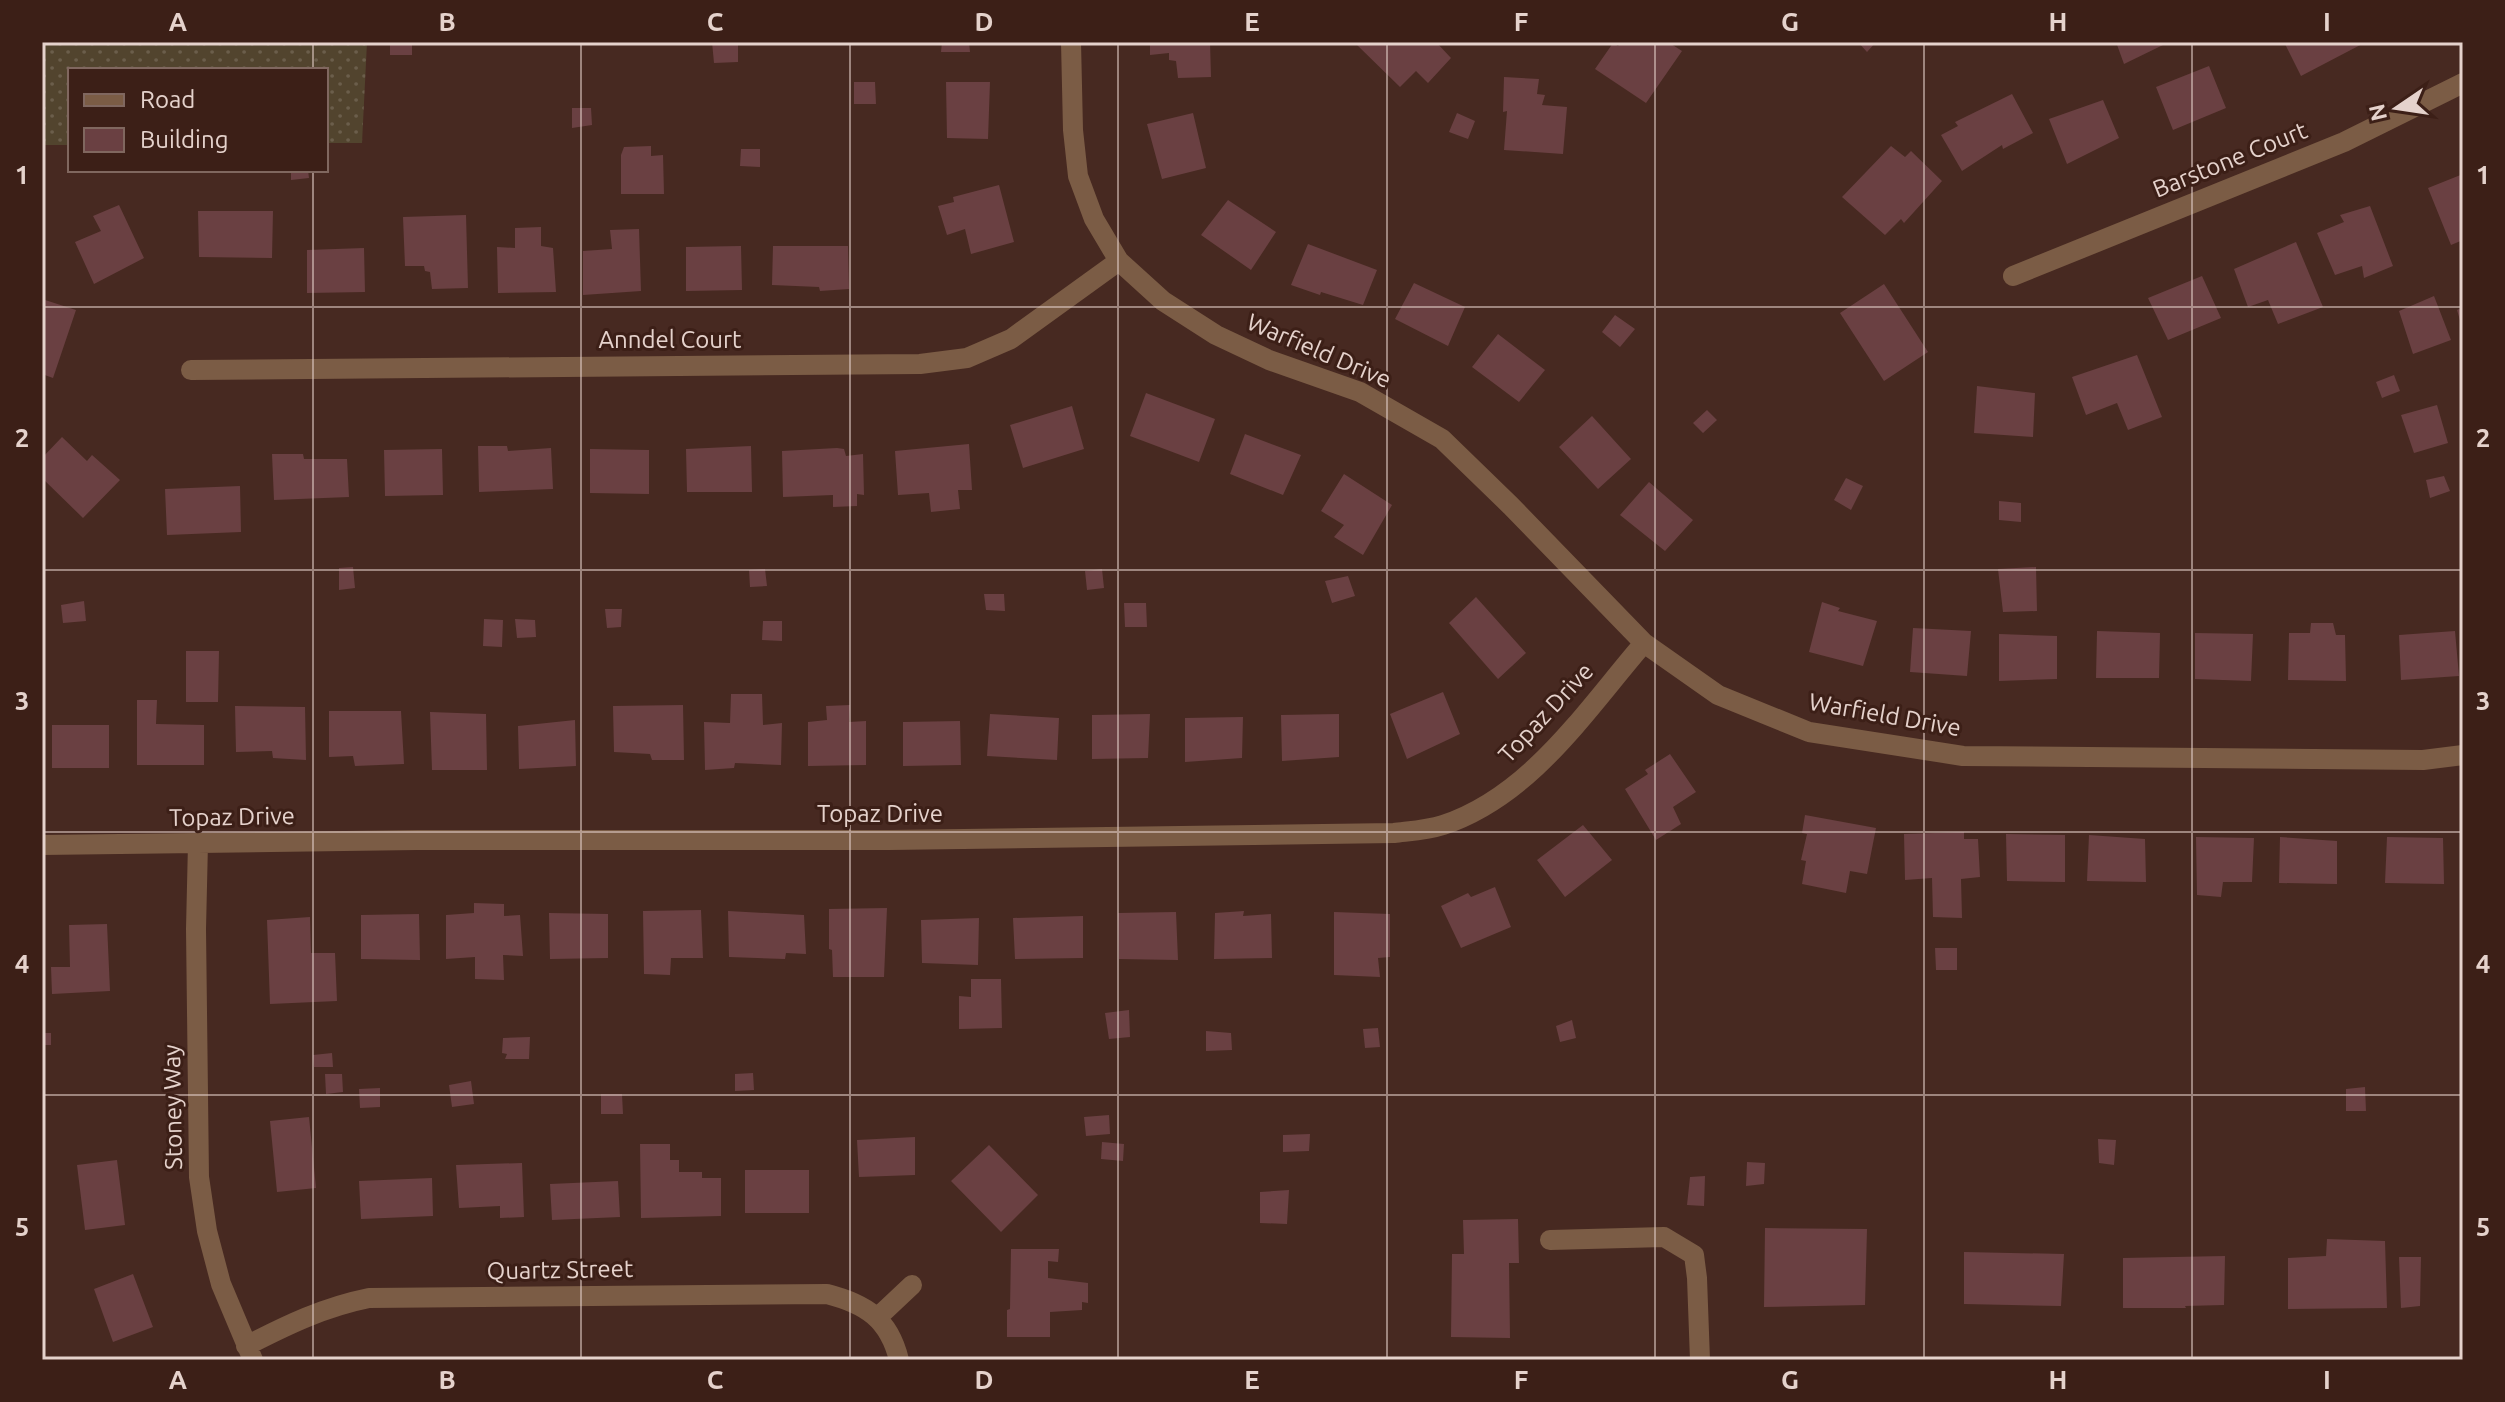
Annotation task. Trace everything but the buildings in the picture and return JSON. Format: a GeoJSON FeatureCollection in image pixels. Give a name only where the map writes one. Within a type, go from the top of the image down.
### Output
{"type":"FeatureCollection","features":[{"type":"Feature","properties":{"kind":"street","name":"Warfield Drive"},"geometry":{"type":"LineString","coordinates":[[1071,42],[1073,130],[1078,176],[1094,219],[1119,261],[1163,301],[1216,335],[1269,360],[1360,392],[1442,439],[1644,643],[1718,695],[1809,732],[1963,756],[2423,760],[2463,755]]}},
{"type":"Feature","properties":{"kind":"street","name":"Barstone Court"},"geometry":{"type":"LineString","coordinates":[[2013,276],[2344,142],[2463,83]]}},
{"type":"Feature","properties":{"kind":"street","name":"Anndel Court"},"geometry":{"type":"LineString","coordinates":[[191,370],[920,364],[967,358],[1011,339],[1119,261]]}},
{"type":"Feature","properties":{"kind":"street","name":"Topaz Drive"},"geometry":{"type":"LineString","coordinates":[[42,845],[890,840],[1394,833],[1441,826],[1480,808],[1523,781],[1644,643]]}},
{"type":"Feature","properties":{"kind":"street","name":"Stoney Way"},"geometry":{"type":"LineString","coordinates":[[198,843],[199,1177],[207,1231],[221,1284],[250,1353]]}},
{"type":"Feature","properties":{"kind":"street"},"geometry":{"type":"LineString","coordinates":[[1550,1240],[1664,1237],[1694,1255],[1700,1360]]}},
{"type":"Feature","properties":{"kind":"street"},"geometry":{"type":"LineString","coordinates":[[899,1360],[895,1343],[878,1317],[912,1285]]}},
{"type":"Feature","properties":{"kind":"street","name":"Quartz Street"},"geometry":{"type":"LineString","coordinates":[[250,1353],[303,1316],[369,1298],[827,1294],[855,1301],[878,1317]]}},
{"type":"Feature","properties":{"kind":"shaded area"},"geometry":{"type":"Polygon","coordinates":[[[42,42],[367,42],[362,143],[328,143],[328,68],[68,68],[68,145],[42,145],[42,42]]]}}]}
